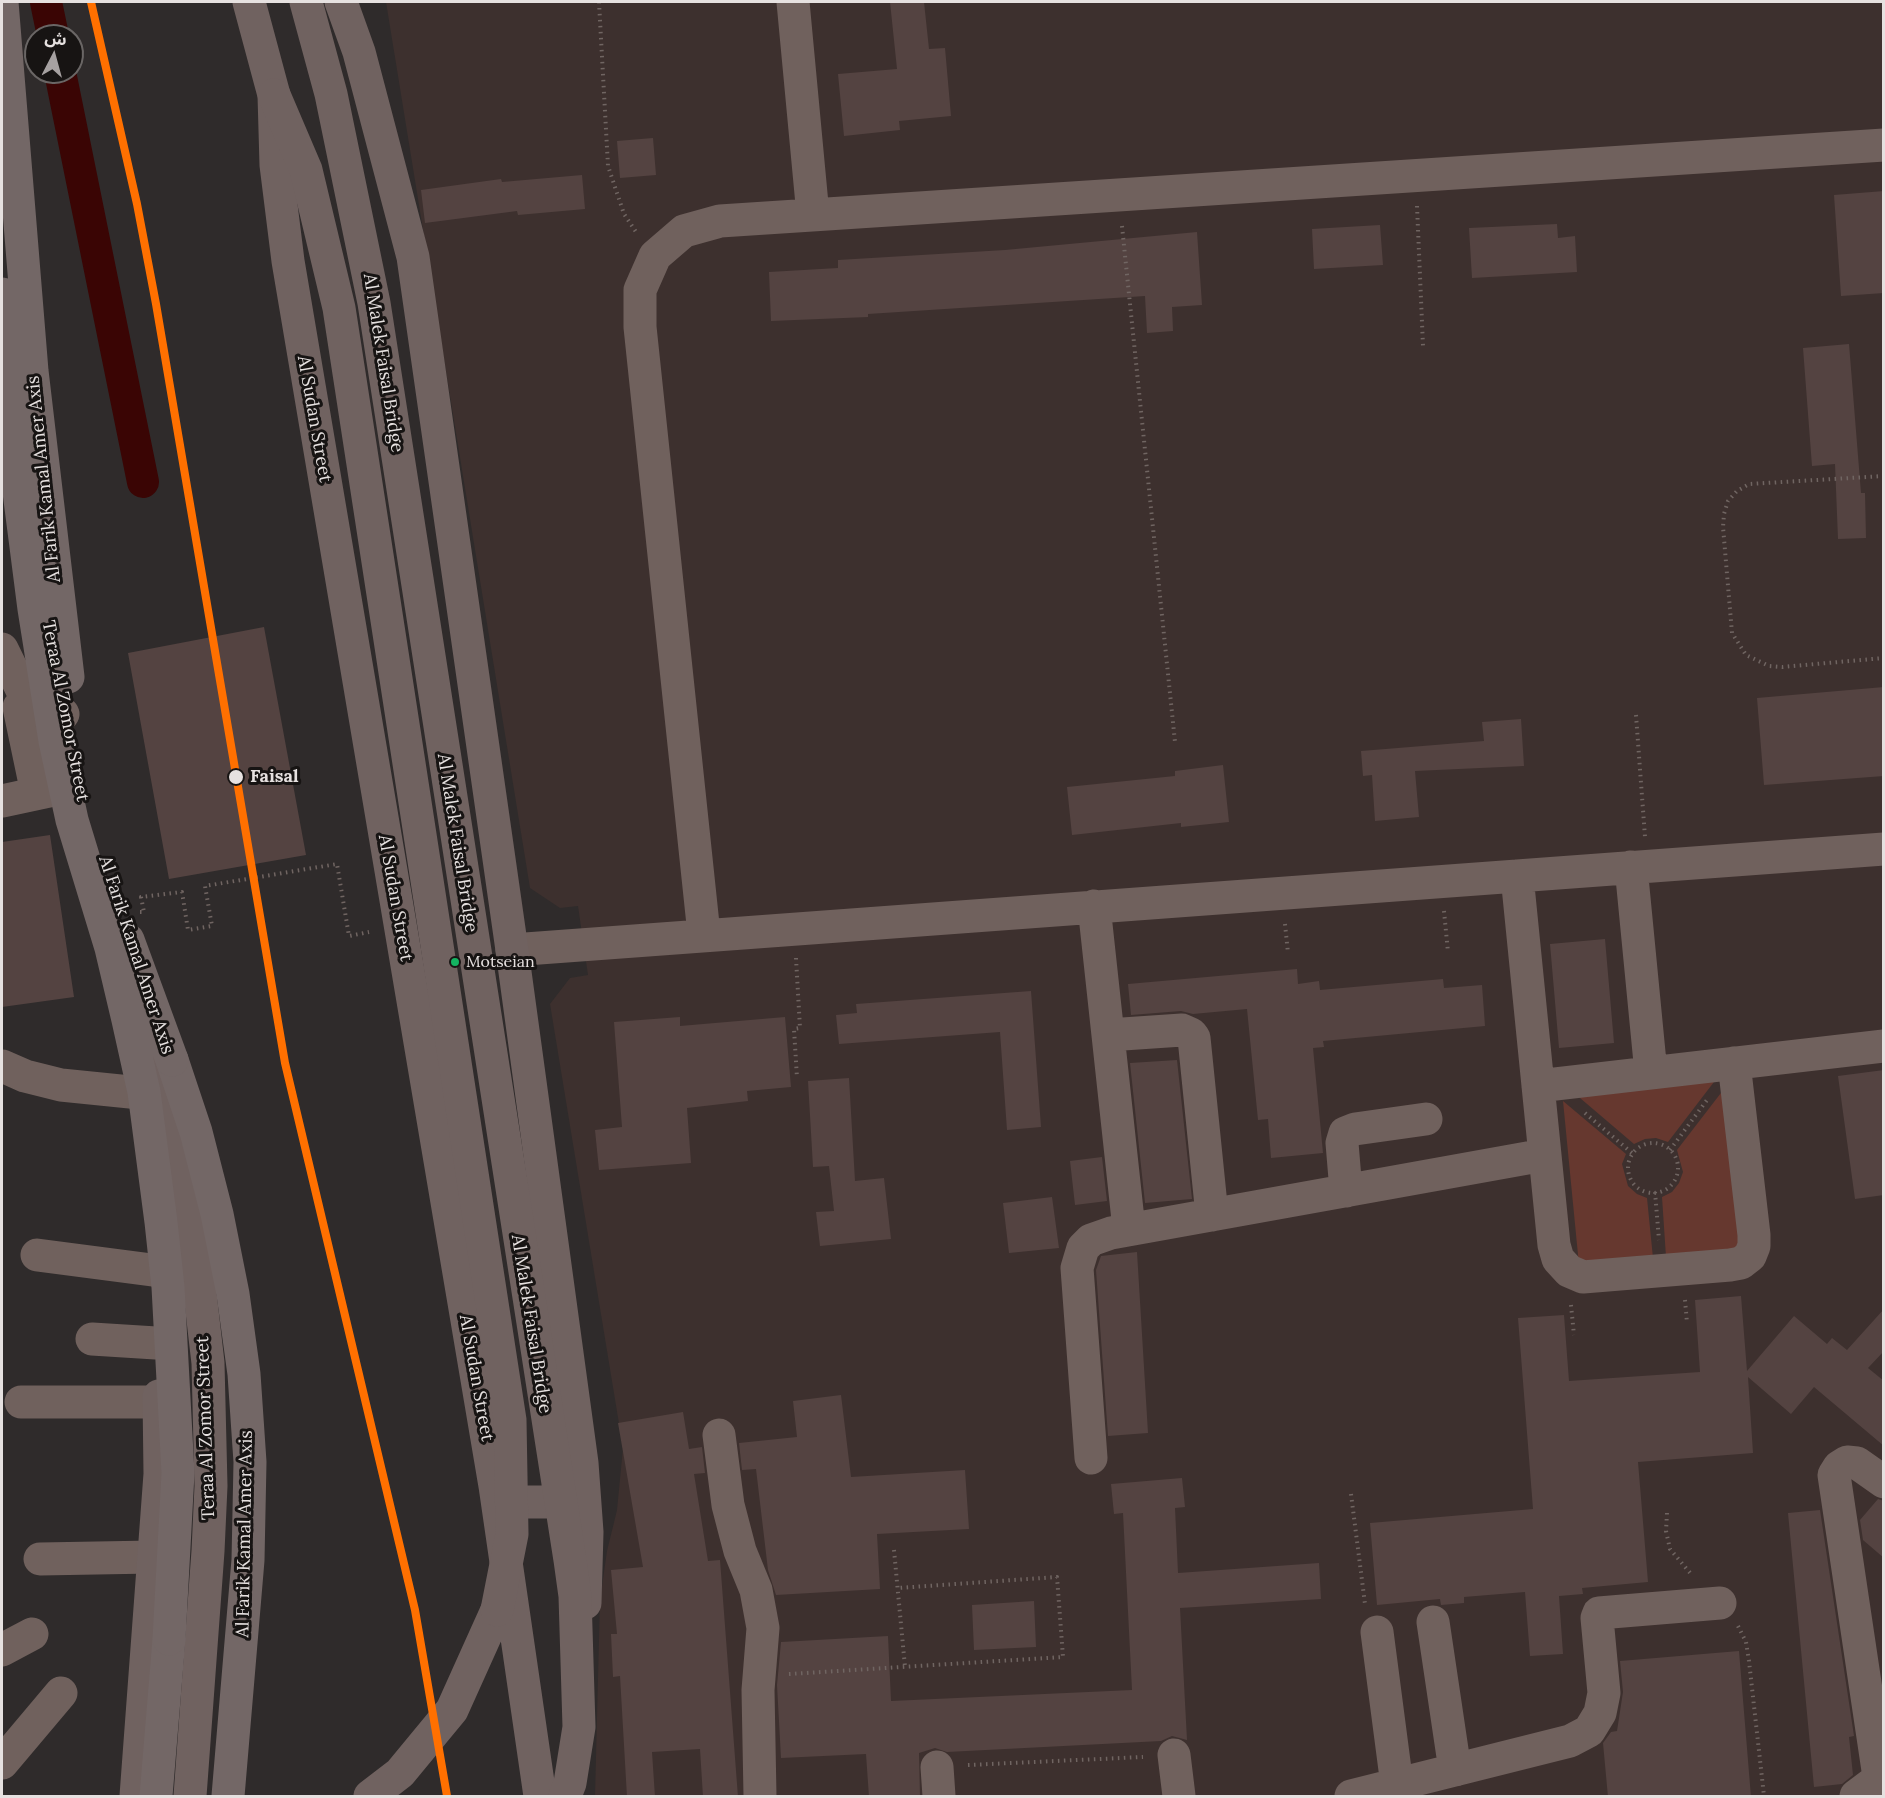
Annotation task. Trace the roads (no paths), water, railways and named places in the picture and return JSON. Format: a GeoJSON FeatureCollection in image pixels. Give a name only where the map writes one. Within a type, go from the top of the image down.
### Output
{"type":"FeatureCollection","features":[{"type":"Feature","properties":{"kind":"highway","name":"Al Farik Kamal Amer Axis"},"geometry":{"type":"LineString","coordinates":[[2,2],[32,371],[59,616],[78,739],[90,807],[107,872],[129,945],[196,1132],[229,1271],[244,1374],[250,1462],[248,1560],[228,1797]]}},
{"type":"Feature","properties":{"kind":"highway","name":"Al Farik Kamal Amer Axis"},"geometry":{"type":"LineString","coordinates":[[2,294],[14,453],[34,609],[55,741],[72,820],[111,948],[141,1082],[168,1287],[178,1473],[169,1639],[156,1797]]}},
{"type":"Feature","properties":{"kind":"main road","name":"Al Sudan Street"},"geometry":{"type":"LineString","coordinates":[[249,2],[274,95],[276,165],[286,251],[495,1486],[540,1797]]}},
{"type":"Feature","properties":{"kind":"main road","name":"Al Malek Faisal Bridge"},"geometry":{"type":"LineString","coordinates":[[306,2],[331,94],[374,303],[570,1560],[574,1596],[579,1727],[570,1783],[565,1797]]}},
{"type":"Feature","properties":{"kind":"main road"},"geometry":{"type":"LineString","coordinates":[[341,2],[359,52],[413,257],[512,950],[582,1463],[587,1532],[580,1797]]}},
{"type":"Feature","properties":{"kind":"main road","name":"Al Malek Faisal Bridge"},"geometry":{"type":"LineString","coordinates":[[274,95],[306,170],[339,309],[510,1420],[512,1534],[497,1610],[452,1710],[400,1773],[370,1797]]}},
{"type":"Feature","properties":{"kind":"main road","name":"Teraa Al Zomor Street"},"geometry":{"type":"LineString","coordinates":[[2,348],[63,714],[78,786],[110,914],[143,1081],[160,1402],[160,1474],[136,1797]]}},
{"type":"Feature","properties":{"kind":"main road","name":"Teraa Al Zomor Street"},"geometry":{"type":"LineString","coordinates":[[143,1081],[164,1088],[166,1095],[198,1276],[208,1363],[211,1486],[190,1797]]}},
{"type":"Feature","properties":{"kind":"main road"},"geometry":{"type":"LineString","coordinates":[[495,1486],[518,1502],[546,1502],[570,1488],[582,1463]]}},
{"type":"Feature","properties":{"kind":"street"},"geometry":{"type":"LineString","coordinates":[[793,2],[813,214]]}},
{"type":"Feature","properties":{"kind":"street"},"geometry":{"type":"LineString","coordinates":[[704,934],[640,327],[640,290],[655,256],[684,231],[720,220],[1884,145]]}},
{"type":"Feature","properties":{"kind":"street"},"geometry":{"type":"LineString","coordinates":[[2,649],[25,696],[46,712],[63,714]]}},
{"type":"Feature","properties":{"kind":"street"},"geometry":{"type":"LineString","coordinates":[[20,707],[37,793]]}},
{"type":"Feature","properties":{"kind":"street"},"geometry":{"type":"LineString","coordinates":[[2,801],[78,786]]}},
{"type":"Feature","properties":{"kind":"street"},"geometry":{"type":"LineString","coordinates":[[512,950],[704,934],[1884,849]]}},
{"type":"Feature","properties":{"kind":"street"},"geometry":{"type":"LineString","coordinates":[[1639,867],[1651,1073]]}},
{"type":"Feature","properties":{"kind":"street"},"geometry":{"type":"LineString","coordinates":[[1517,876],[1544,1085],[1544,1155],[1554,1245],[1558,1259],[1569,1271],[1583,1277],[1662,1271],[1741,1263],[1749,1256],[1754,1246],[1734,1063]]}},
{"type":"Feature","properties":{"kind":"street"},"geometry":{"type":"LineString","coordinates":[[1094,906],[1129,1229]]}},
{"type":"Feature","properties":{"kind":"street"},"geometry":{"type":"LineString","coordinates":[[1108,1035],[1182,1030],[1187,1031],[1194,1038],[1212,1215]]}},
{"type":"Feature","properties":{"kind":"street"},"geometry":{"type":"LineString","coordinates":[[1544,1085],[1884,1046]]}},
{"type":"Feature","properties":{"kind":"street"},"geometry":{"type":"LineString","coordinates":[[2,1066],[24,1076],[62,1085],[143,1081]]}},
{"type":"Feature","properties":{"kind":"street"},"geometry":{"type":"LineString","coordinates":[[1346,1191],[1342,1143],[1345,1133],[1355,1129],[1426,1119]]}},
{"type":"Feature","properties":{"kind":"street"},"geometry":{"type":"LineString","coordinates":[[1091,1458],[1077,1268],[1078,1258],[1091,1240],[1100,1235],[1129,1229],[1544,1155]]}},
{"type":"Feature","properties":{"kind":"street"},"geometry":{"type":"LineString","coordinates":[[37,1255],[153,1270]]}},
{"type":"Feature","properties":{"kind":"street"},"geometry":{"type":"LineString","coordinates":[[92,1339],[156,1343]]}},
{"type":"Feature","properties":{"kind":"street"},"geometry":{"type":"LineString","coordinates":[[21,1402],[160,1402]]}},
{"type":"Feature","properties":{"kind":"street"},"geometry":{"type":"LineString","coordinates":[[719,1435],[734,1528],[761,1609],[763,1628],[758,1676],[760,1797]]}},
{"type":"Feature","properties":{"kind":"street"},"geometry":{"type":"LineString","coordinates":[[1873,1783],[1834,1475],[1839,1467],[1847,1462],[1857,1462],[1884,1482]]}},
{"type":"Feature","properties":{"kind":"street"},"geometry":{"type":"LineString","coordinates":[[40,1559],[153,1557]]}},
{"type":"Feature","properties":{"kind":"street"},"geometry":{"type":"LineString","coordinates":[[1351,1797],[1570,1741],[1589,1731],[1600,1713],[1604,1693],[1597,1618],[1600,1612],[1720,1603]]}},
{"type":"Feature","properties":{"kind":"street"},"geometry":{"type":"LineString","coordinates":[[1433,1622],[1455,1770]]}},
{"type":"Feature","properties":{"kind":"street"},"geometry":{"type":"LineString","coordinates":[[1377,1632],[1397,1785]]}},
{"type":"Feature","properties":{"kind":"street"},"geometry":{"type":"LineString","coordinates":[[2,1650],[32,1634]]}},
{"type":"Feature","properties":{"kind":"street"},"geometry":{"type":"LineString","coordinates":[[2,1763],[61,1692]]}},
{"type":"Feature","properties":{"kind":"street"},"geometry":{"type":"LineString","coordinates":[[1174,1755],[1179,1797]]}},
{"type":"Feature","properties":{"kind":"waterway"},"geometry":{"type":"LineString","coordinates":[[46,2],[51,24]]}},
{"type":"Feature","properties":{"kind":"waterway"},"geometry":{"type":"LineString","coordinates":[[62,84],[143,482]]}},
{"type":"Feature","properties":{"kind":"place","name":"Faisal"},"geometry":{"type":"Point","coordinates":[236,777]}},
{"type":"Feature","properties":{"kind":"place","name":"Motseian"},"geometry":{"type":"Point","coordinates":[455,962]}}]}
